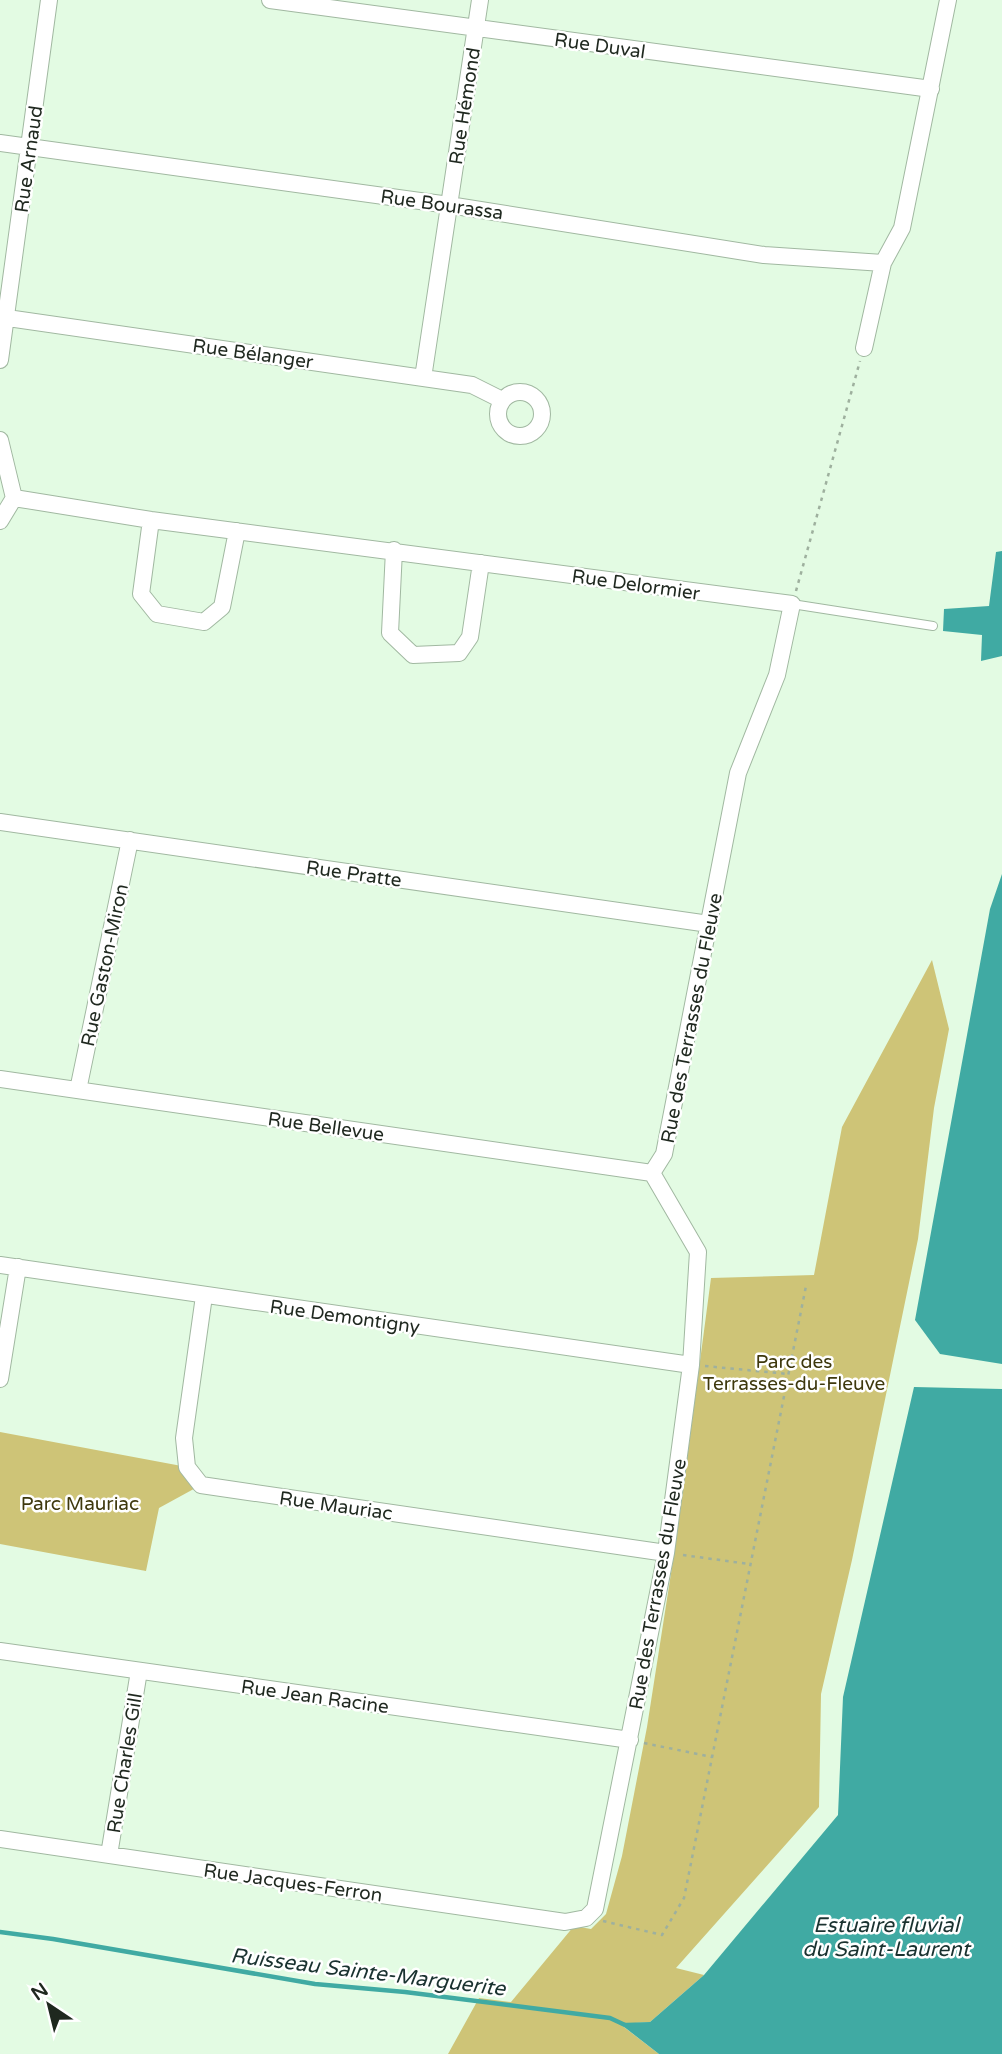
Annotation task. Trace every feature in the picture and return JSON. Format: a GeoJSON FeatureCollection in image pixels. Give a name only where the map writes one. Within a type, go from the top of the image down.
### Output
{"type":"FeatureCollection","features":[{"type":"Feature","properties":{"kind":"street","name":"Rue Arnaud"},"geometry":{"type":"LineString","coordinates":[[0,360],[2,317],[30,148],[49,0]]}},
{"type":"Feature","properties":{"kind":"street","name":"Rue Duval"},"geometry":{"type":"LineString","coordinates":[[270,0],[931,89]]}},
{"type":"Feature","properties":{"kind":"street","name":"Rue Hémond"},"geometry":{"type":"LineString","coordinates":[[423,378],[480,0]]}},
{"type":"Feature","properties":{"kind":"street"},"geometry":{"type":"LineString","coordinates":[[864,348],[883,263],[902,228],[948,0]]}},
{"type":"Feature","properties":{"kind":"street","name":"Rue Bourassa"},"geometry":{"type":"LineString","coordinates":[[0,143],[449,205],[764,255],[883,263]]}},
{"type":"Feature","properties":{"kind":"street","name":"Rue Bélanger"},"geometry":{"type":"LineString","coordinates":[[2,317],[472,385],[502,400]]}},
{"type":"Feature","properties":{"kind":"street"},"geometry":{"type":"LineString","coordinates":[[0,440],[14,498],[0,521]]}},
{"type":"Feature","properties":{"kind":"street","name":"Rue Delormier"},"geometry":{"type":"LineString","coordinates":[[14,498],[151,520],[792,604]]}},
{"type":"Feature","properties":{"kind":"street"},"geometry":{"type":"LineString","coordinates":[[151,520],[141,593],[157,614],[204,622],[222,607],[237,531]]}},
{"type":"Feature","properties":{"kind":"street"},"geometry":{"type":"LineString","coordinates":[[394,550],[390,634],[413,655],[459,653],[470,637],[481,563]]}},
{"type":"Feature","properties":{"kind":"street","name":"Rue des Terrasses du Fleuve"},"geometry":{"type":"LineString","coordinates":[[586,1918],[595,1909],[666,1553],[691,1365],[698,1252],[652,1173],[664,1154],[738,773],[777,676],[792,604]]}},
{"type":"Feature","properties":{"kind":"street","name":"Rue Pratte"},"geometry":{"type":"LineString","coordinates":[[0,822],[709,924]]}},
{"type":"Feature","properties":{"kind":"street","name":"Rue Gaston-Miron"},"geometry":{"type":"LineString","coordinates":[[78,1090],[130,841]]}},
{"type":"Feature","properties":{"kind":"street","name":"Rue Bellevue"},"geometry":{"type":"LineString","coordinates":[[0,1079],[652,1173]]}},
{"type":"Feature","properties":{"kind":"street","name":"Rue Demontigny"},"geometry":{"type":"LineString","coordinates":[[0,1265],[691,1365]]}},
{"type":"Feature","properties":{"kind":"street"},"geometry":{"type":"LineString","coordinates":[[0,1379],[18,1267]]}},
{"type":"Feature","properties":{"kind":"street","name":"Rue Mauriac"},"geometry":{"type":"LineString","coordinates":[[204,1296],[184,1438],[187,1467],[201,1485],[666,1553]]}},
{"type":"Feature","properties":{"kind":"street","name":"Rue Jean Racine"},"geometry":{"type":"LineString","coordinates":[[0,1651],[630,1740]]}},
{"type":"Feature","properties":{"kind":"street","name":"Rue Charles Gill"},"geometry":{"type":"LineString","coordinates":[[109,1855],[139,1671]]}},
{"type":"Feature","properties":{"kind":"street","name":"Rue Jacques-Ferron"},"geometry":{"type":"LineString","coordinates":[[0,1839],[565,1922],[586,1918]]}},
{"type":"Feature","properties":{"kind":"lane"},"geometry":{"type":"LineString","coordinates":[[792,604],[933,626]]}},
{"type":"Feature","properties":{"kind":"path"},"geometry":{"type":"LineString","coordinates":[[792,604],[864,348]]}},
{"type":"Feature","properties":{"kind":"path"},"geometry":{"type":"LineString","coordinates":[[586,1918],[663,1935],[684,1898],[806,1286]]}},
{"type":"Feature","properties":{"kind":"path"},"geometry":{"type":"LineString","coordinates":[[691,1365],[788,1374]]}},
{"type":"Feature","properties":{"kind":"path"},"geometry":{"type":"LineString","coordinates":[[666,1553],[749,1564]]}},
{"type":"Feature","properties":{"kind":"path"},"geometry":{"type":"LineString","coordinates":[[630,1740],[712,1757]]}},
{"type":"Feature","properties":{"kind":"green space","name":"Parc des Terrasses-du-Fleuve"},"geometry":{"type":"Polygon","coordinates":[[[932,960],[949,1029],[934,1108],[918,1239],[852,1560],[821,1694],[819,1807],[676,1968],[704,1975],[650,2022],[620,2024],[659,2054],[448,2054],[479,1998],[511,2002],[574,1926],[591,1929],[606,1914],[622,1856],[647,1727],[677,1535],[711,1278],[814,1275],[842,1127],[932,960]]]}},
{"type":"Feature","properties":{"kind":"green space","name":"Parc Mauriac"},"geometry":{"type":"Polygon","coordinates":[[[0,1432],[187,1467],[201,1485],[159,1508],[146,1571],[0,1544],[0,1432]]]}},
{"type":"Feature","properties":{"kind":"water"},"geometry":{"type":"Polygon","coordinates":[[[1002,551],[1002,656],[981,661],[982,635],[943,631],[944,609],[989,606],[996,552],[1002,551]]]}},
{"type":"Feature","properties":{"kind":"water"},"geometry":{"type":"Polygon","coordinates":[[[1002,874],[1002,1364],[940,1354],[915,1320],[990,909],[1002,874]]]}},
{"type":"Feature","properties":{"kind":"water","name":"Estuaire fluvial du Saint-Laurent"},"geometry":{"type":"Polygon","coordinates":[[[914,1387],[1002,1389],[1002,2054],[659,2054],[619,2023],[650,2022],[704,1975],[838,1815],[843,1697],[914,1387]]]}},
{"type":"Feature","properties":{"kind":"waterway","name":"Ruisseau Sainte-Marguerite"},"geometry":{"type":"LineString","coordinates":[[0,1932],[315,1984],[405,1992],[610,2018],[625,2025]]}}]}
